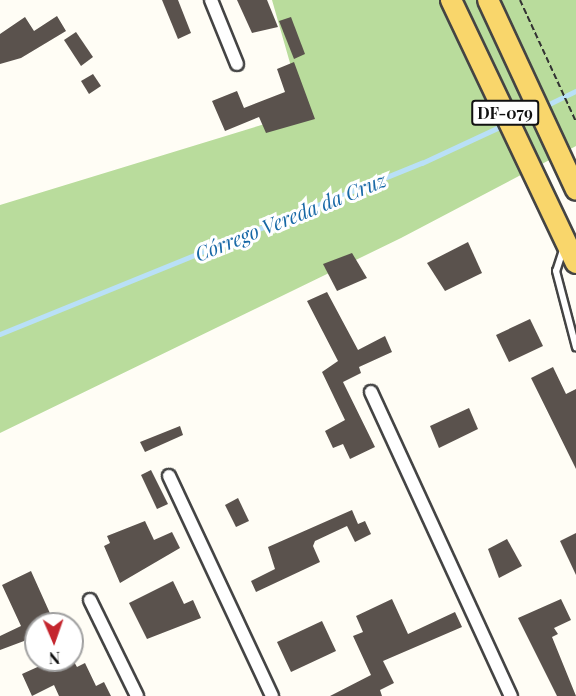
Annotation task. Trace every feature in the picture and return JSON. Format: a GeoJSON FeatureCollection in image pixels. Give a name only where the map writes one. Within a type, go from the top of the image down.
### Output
{"type":"FeatureCollection","features":[{"type":"Feature","properties":{"kind":"main road","name":"DF-079"},"geometry":{"type":"LineString","coordinates":[[451,0],[576,263]]}},
{"type":"Feature","properties":{"kind":"main road","name":"DF-079"},"geometry":{"type":"LineString","coordinates":[[488,0],[576,190]]}},
{"type":"Feature","properties":{"kind":"street"},"geometry":{"type":"LineString","coordinates":[[211,0],[237,64]]}},
{"type":"Feature","properties":{"kind":"street"},"geometry":{"type":"LineString","coordinates":[[371,392],[512,696]]}},
{"type":"Feature","properties":{"kind":"street"},"geometry":{"type":"LineString","coordinates":[[169,476],[272,696]]}},
{"type":"Feature","properties":{"kind":"street"},"geometry":{"type":"LineString","coordinates":[[90,600],[137,696]]}},
{"type":"Feature","properties":{"kind":"lane"},"geometry":{"type":"LineString","coordinates":[[567,242],[556,271],[576,347]]}},
{"type":"Feature","properties":{"kind":"path"},"geometry":{"type":"LineString","coordinates":[[520,0],[537,45],[576,122]]}},
{"type":"Feature","properties":{"kind":"green space"},"geometry":{"type":"Polygon","coordinates":[[[272,0],[576,0],[576,146],[401,238],[0,433],[0,205],[304,112],[272,0]]]}},
{"type":"Feature","properties":{"kind":"building"},"geometry":{"type":"Polygon","coordinates":[[[162,0],[178,0],[191,33],[178,39],[162,0]]]}},
{"type":"Feature","properties":{"kind":"building"},"geometry":{"type":"Polygon","coordinates":[[[237,0],[267,0],[278,27],[252,33],[237,0]]]}},
{"type":"Feature","properties":{"kind":"building"},"geometry":{"type":"Polygon","coordinates":[[[57,16],[66,31],[21,58],[0,64],[0,34],[25,17],[34,31],[57,16]]]}},
{"type":"Feature","properties":{"kind":"building"},"geometry":{"type":"Polygon","coordinates":[[[291,17],[305,54],[294,59],[279,21],[291,17]]]}},
{"type":"Feature","properties":{"kind":"building"},"geometry":{"type":"Polygon","coordinates":[[[76,32],[93,57],[81,66],[64,40],[76,32]]]}},
{"type":"Feature","properties":{"kind":"building"},"geometry":{"type":"Polygon","coordinates":[[[294,62],[315,119],[266,133],[259,117],[225,131],[212,101],[237,91],[244,108],[285,92],[277,69],[294,62]]]}},
{"type":"Feature","properties":{"kind":"building"},"geometry":{"type":"Polygon","coordinates":[[[93,74],[101,86],[89,94],[81,81],[93,74]]]}},
{"type":"Feature","properties":{"kind":"building"},"geometry":{"type":"Polygon","coordinates":[[[468,242],[482,273],[445,291],[427,263],[468,242]]]}},
{"type":"Feature","properties":{"kind":"building"},"geometry":{"type":"Polygon","coordinates":[[[352,253],[367,278],[337,291],[323,264],[352,253]]]}},
{"type":"Feature","properties":{"kind":"building"},"geometry":{"type":"Polygon","coordinates":[[[327,292],[358,350],[385,336],[392,352],[359,367],[361,373],[343,382],[375,447],[350,459],[343,444],[333,448],[325,431],[345,420],[322,372],[338,361],[307,301],[327,292]]]}},
{"type":"Feature","properties":{"kind":"building"},"geometry":{"type":"Polygon","coordinates":[[[530,319],[543,346],[509,362],[496,335],[530,319]]]}},
{"type":"Feature","properties":{"kind":"building"},"geometry":{"type":"Polygon","coordinates":[[[553,367],[566,394],[576,389],[576,469],[531,378],[553,367]]]}},
{"type":"Feature","properties":{"kind":"building"},"geometry":{"type":"Polygon","coordinates":[[[469,408],[478,429],[439,448],[430,426],[469,408]]]}},
{"type":"Feature","properties":{"kind":"building"},"geometry":{"type":"Polygon","coordinates":[[[180,426],[183,435],[145,452],[140,442],[180,426]]]}},
{"type":"Feature","properties":{"kind":"building"},"geometry":{"type":"Polygon","coordinates":[[[151,470],[168,504],[157,509],[141,475],[151,470]]]}},
{"type":"Feature","properties":{"kind":"building"},"geometry":{"type":"Polygon","coordinates":[[[238,498],[249,521],[236,527],[225,505],[238,498]]]}},
{"type":"Feature","properties":{"kind":"building"},"geometry":{"type":"Polygon","coordinates":[[[352,510],[358,524],[365,521],[371,534],[355,542],[347,526],[315,541],[313,546],[320,562],[256,592],[251,581],[275,569],[268,547],[352,510]]]}},
{"type":"Feature","properties":{"kind":"building"},"geometry":{"type":"Polygon","coordinates":[[[145,521],[154,540],[172,532],[180,548],[120,583],[104,546],[110,543],[107,536],[145,521]]]}},
{"type":"Feature","properties":{"kind":"building"},"geometry":{"type":"Polygon","coordinates":[[[576,533],[576,575],[560,541],[576,533]]]}},
{"type":"Feature","properties":{"kind":"building"},"geometry":{"type":"Polygon","coordinates":[[[507,539],[522,566],[499,578],[488,549],[507,539]]]}},
{"type":"Feature","properties":{"kind":"building"},"geometry":{"type":"Polygon","coordinates":[[[31,571],[49,612],[24,612],[24,641],[0,650],[0,636],[21,626],[2,585],[31,571]]]}},
{"type":"Feature","properties":{"kind":"building"},"geometry":{"type":"Polygon","coordinates":[[[173,581],[184,604],[193,600],[201,618],[147,639],[129,603],[173,581]]]}},
{"type":"Feature","properties":{"kind":"building"},"geometry":{"type":"Polygon","coordinates":[[[392,599],[408,634],[455,612],[462,627],[383,661],[394,683],[380,690],[382,696],[330,696],[371,675],[353,636],[363,632],[356,616],[392,599]]]}},
{"type":"Feature","properties":{"kind":"building"},"geometry":{"type":"Polygon","coordinates":[[[561,599],[571,620],[554,628],[558,634],[552,637],[576,696],[557,696],[518,618],[561,599]]]}},
{"type":"Feature","properties":{"kind":"building"},"geometry":{"type":"Polygon","coordinates":[[[322,621],[336,651],[291,672],[277,642],[322,621]]]}},
{"type":"Feature","properties":{"kind":"building"},"geometry":{"type":"Polygon","coordinates":[[[85,663],[96,686],[104,682],[111,696],[59,696],[54,685],[32,696],[22,674],[26,672],[84,672],[85,663]]]}},
{"type":"Feature","properties":{"kind":"waterway","name":"Córrego Vereda da Cruz"},"geometry":{"type":"LineString","coordinates":[[543,107],[576,91]]}},
{"type":"Feature","properties":{"kind":"waterway","name":"Córrego Vereda da Cruz"},"geometry":{"type":"LineString","coordinates":[[513,121],[533,112]]}},
{"type":"Feature","properties":{"kind":"waterway","name":"Córrego Vereda da Cruz"},"geometry":{"type":"LineString","coordinates":[[0,334],[422,163],[506,124]]}}]}
